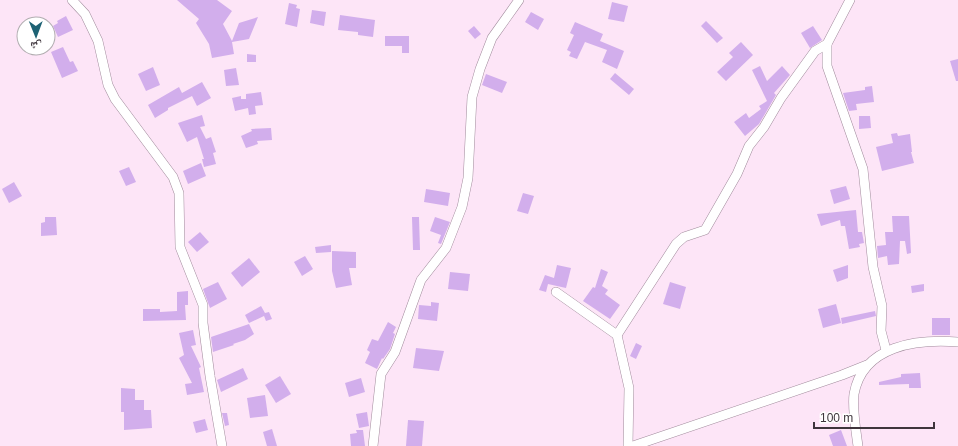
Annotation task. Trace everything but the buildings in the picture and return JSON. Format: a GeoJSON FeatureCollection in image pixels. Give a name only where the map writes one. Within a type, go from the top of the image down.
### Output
{"type":"FeatureCollection","features":[{"type":"Feature","properties":{"kind":"street"},"geometry":{"type":"LineString","coordinates":[[72,0],[85,14],[98,41],[108,85],[116,99],[173,177],[179,193],[180,247],[203,305],[203,323],[211,384],[222,446]]}},
{"type":"Feature","properties":{"kind":"street"},"geometry":{"type":"LineString","coordinates":[[373,446],[381,374],[395,352],[421,280],[446,248],[462,207],[468,178],[472,97],[480,69],[492,38],[519,0]]}},
{"type":"Feature","properties":{"kind":"street"},"geometry":{"type":"LineString","coordinates":[[850,0],[827,44],[827,66],[863,169],[873,267],[882,306],[881,331],[886,350]]}},
{"type":"Feature","properties":{"kind":"street"},"geometry":{"type":"LineString","coordinates":[[617,335],[676,244],[684,237],[705,230],[737,174],[749,146],[764,128],[781,98],[815,51],[827,44]]}},
{"type":"Feature","properties":{"kind":"street"},"geometry":{"type":"LineString","coordinates":[[556,292],[617,335],[629,388],[628,446]]}},
{"type":"Feature","properties":{"kind":"street"},"geometry":{"type":"LineString","coordinates":[[633,446],[842,375],[867,365],[886,350],[912,344],[940,341],[958,342]]}},
{"type":"Feature","properties":{"kind":"street"},"geometry":{"type":"LineString","coordinates":[[858,446],[854,395],[858,379],[867,365]]}}]}
